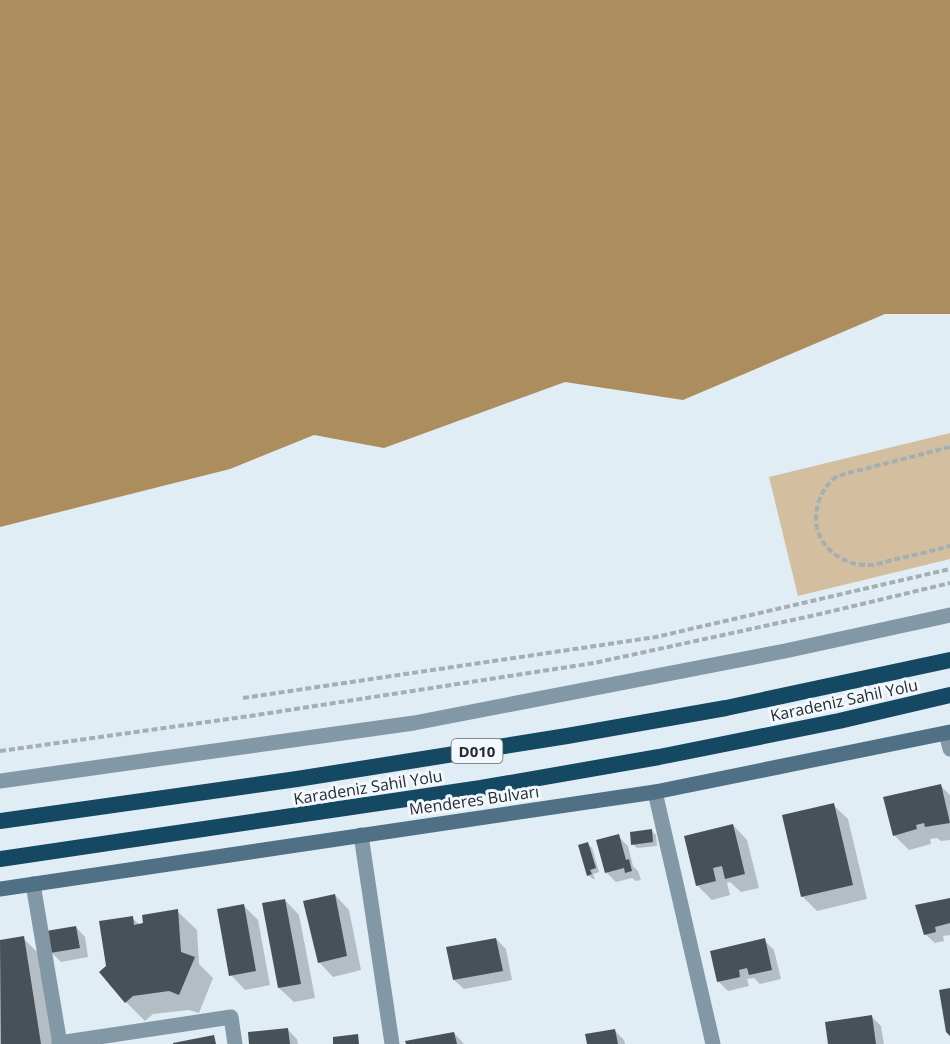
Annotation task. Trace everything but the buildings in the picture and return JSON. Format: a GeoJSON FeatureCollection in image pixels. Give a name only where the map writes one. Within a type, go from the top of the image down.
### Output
{"type":"FeatureCollection","features":[{"type":"Feature","properties":{"kind":"highway","name":"Karadeniz Sahil Yolu"},"geometry":{"type":"LineString","coordinates":[[0,821],[297,779],[567,736],[726,708],[950,660]]}},
{"type":"Feature","properties":{"kind":"highway","name":"Karadeniz Sahil Yolu"},"geometry":{"type":"LineString","coordinates":[[0,859],[481,788],[659,757],[839,721],[950,694]]}},
{"type":"Feature","properties":{"kind":"main road","name":"Menderes Bulvarı"},"geometry":{"type":"LineString","coordinates":[[0,889],[655,792],[948,732]]}},
{"type":"Feature","properties":{"kind":"street"},"geometry":{"type":"LineString","coordinates":[[0,781],[414,723],[785,651],[950,615]]}},
{"type":"Feature","properties":{"kind":"street"},"geometry":{"type":"LineString","coordinates":[[948,732],[950,749]]}},
{"type":"Feature","properties":{"kind":"street"},"geometry":{"type":"LineString","coordinates":[[655,792],[712,1044]]}},
{"type":"Feature","properties":{"kind":"street"},"geometry":{"type":"LineString","coordinates":[[361,835],[392,1044]]}},
{"type":"Feature","properties":{"kind":"street"},"geometry":{"type":"LineString","coordinates":[[33,884],[59,1044],[231,1017],[235,1044]]}},
{"type":"Feature","properties":{"kind":"path"},"geometry":{"type":"LineString","coordinates":[[950,447],[837,476],[826,485],[816,515],[816,527],[828,549],[855,564],[871,565],[950,546]]}},
{"type":"Feature","properties":{"kind":"path"},"geometry":{"type":"LineString","coordinates":[[243,698],[656,637],[950,569]]}},
{"type":"Feature","properties":{"kind":"path"},"geometry":{"type":"LineString","coordinates":[[0,751],[250,716],[594,663],[950,583]]}},
{"type":"Feature","properties":{"kind":"shaded area"},"geometry":{"type":"Polygon","coordinates":[[[0,0],[950,0],[950,314],[885,314],[683,400],[565,382],[384,448],[314,435],[230,469],[0,527],[0,0]]]}},
{"type":"Feature","properties":{"kind":"shaded area"},"geometry":{"type":"Polygon","coordinates":[[[950,433],[950,559],[798,596],[769,477],[950,433]]]}}]}
